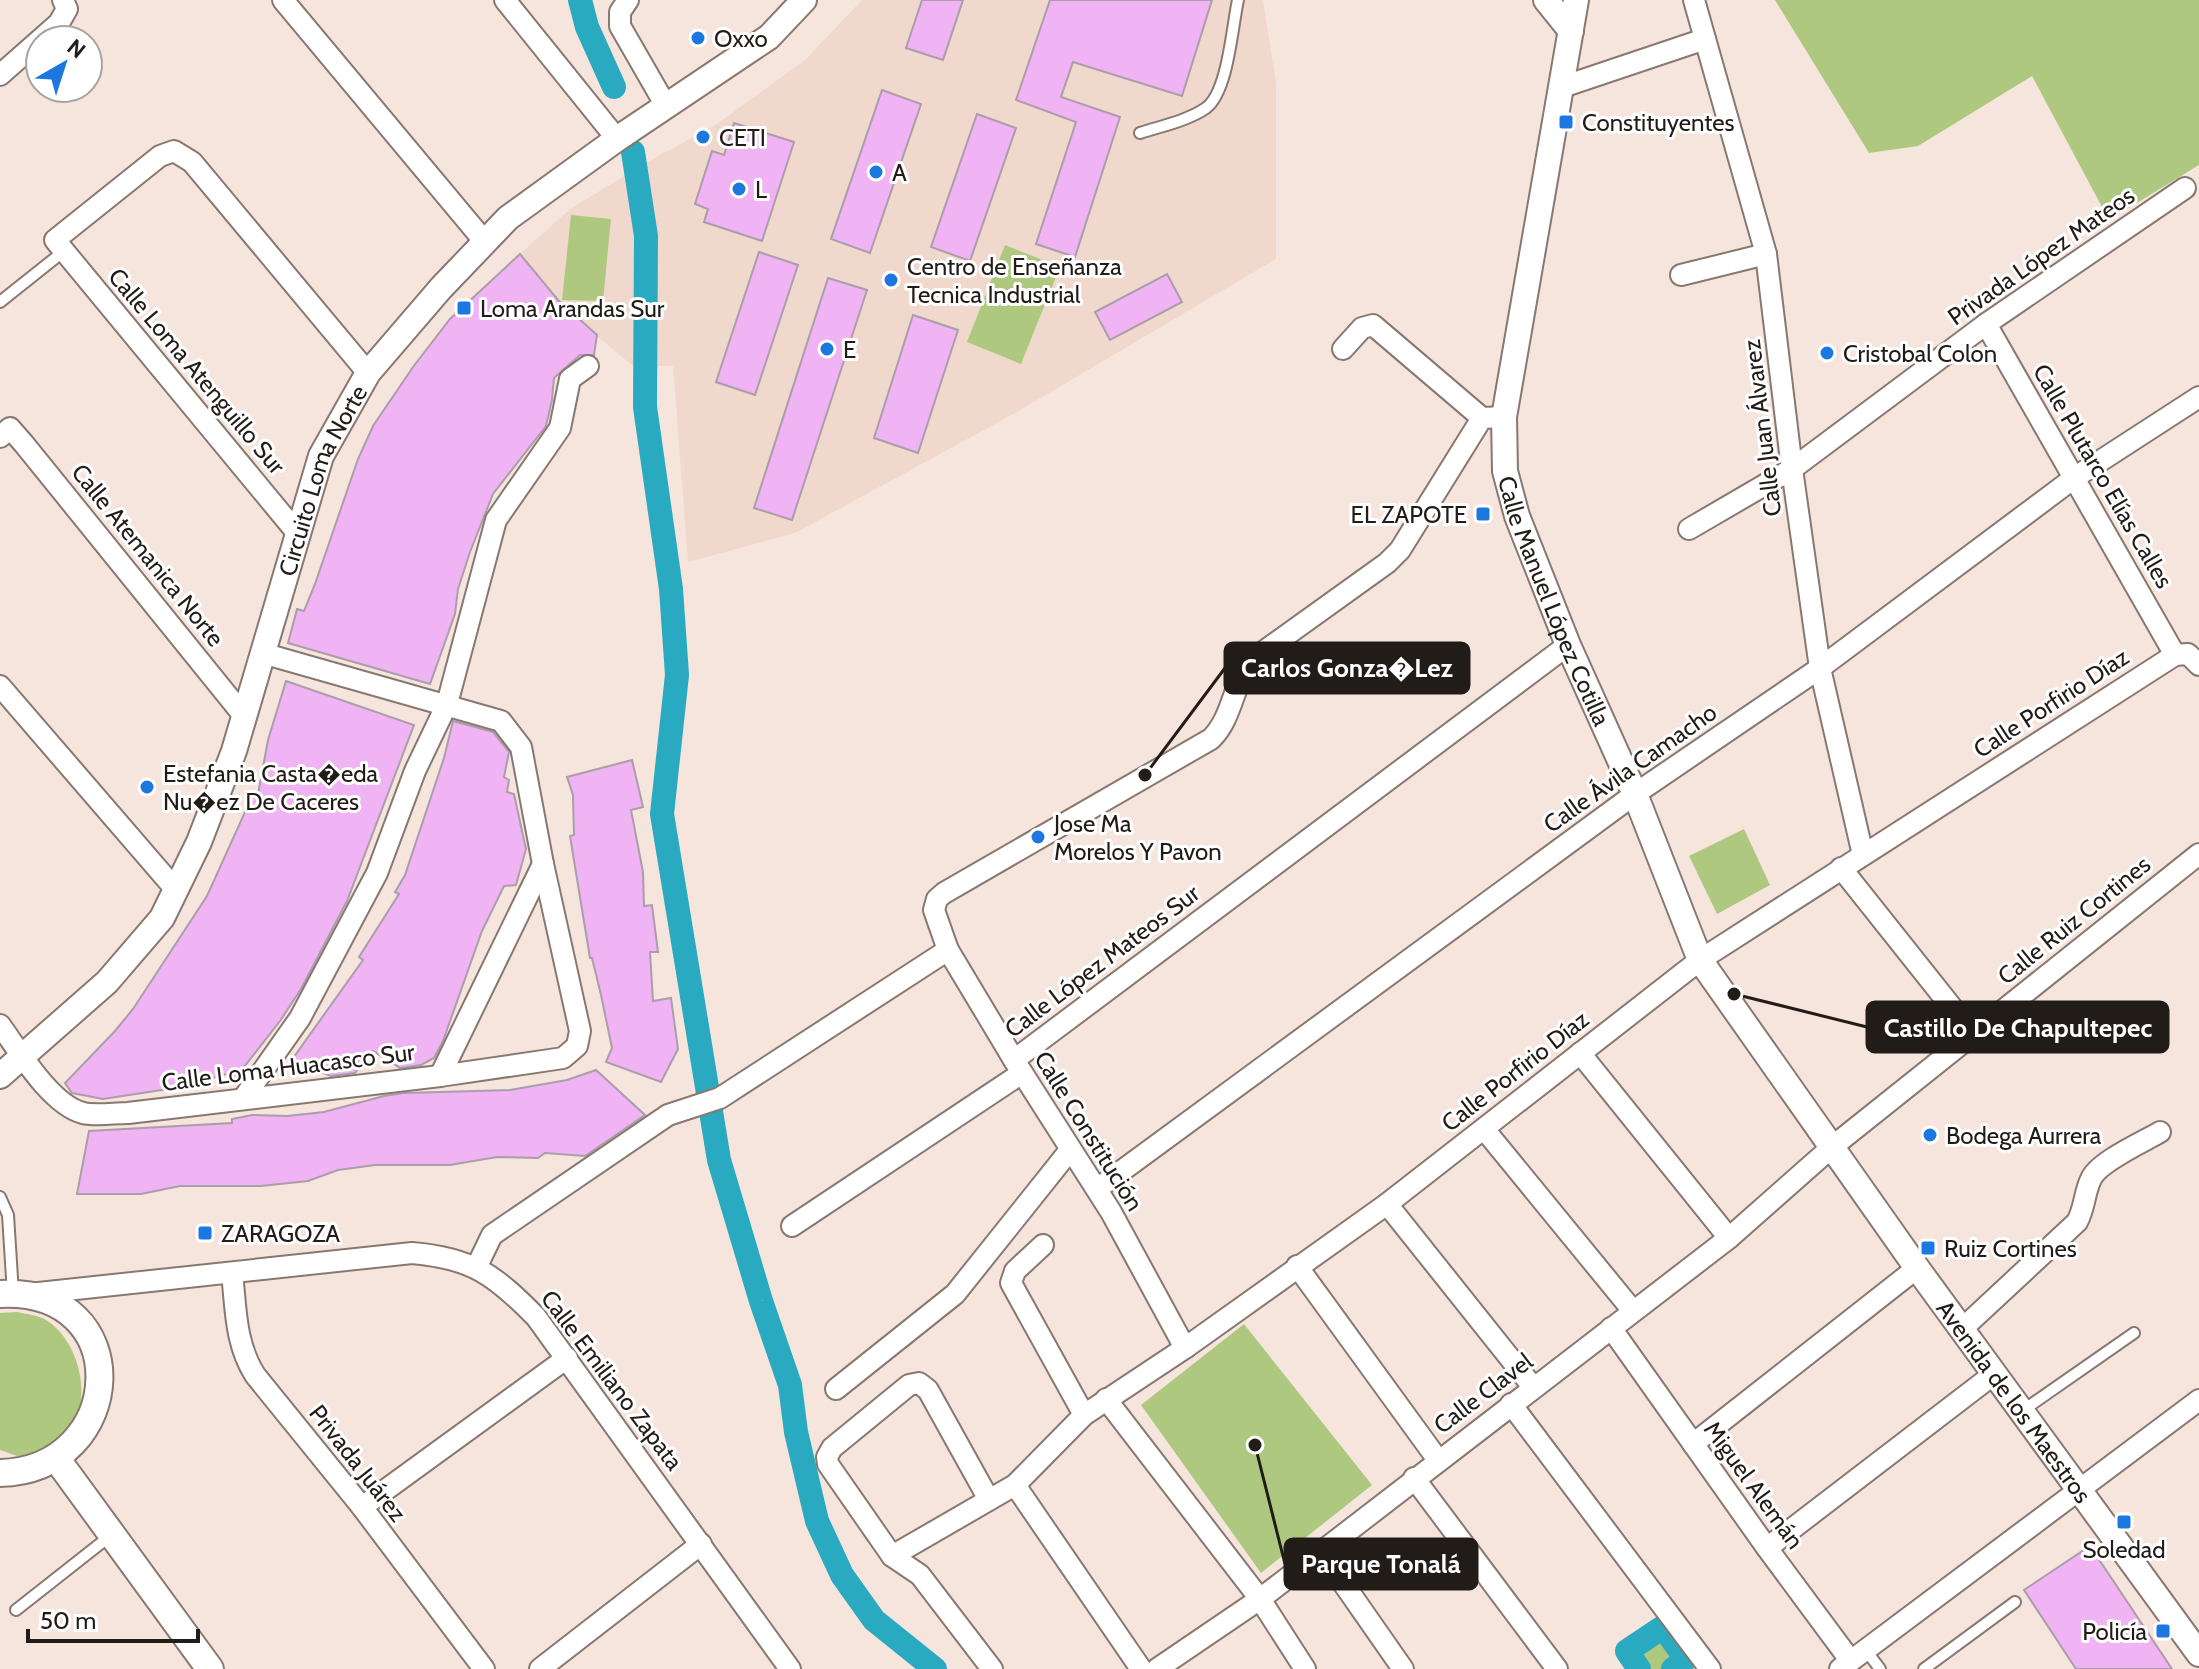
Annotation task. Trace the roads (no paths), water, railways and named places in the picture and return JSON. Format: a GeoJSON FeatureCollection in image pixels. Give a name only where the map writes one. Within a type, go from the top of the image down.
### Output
{"type":"FeatureCollection","features":[{"type":"Feature","properties":{"kind":"main road"},"geometry":{"type":"LineString","coordinates":[[0,1473],[33,1469],[56,1458],[85,1429],[96,1405],[100,1377],[91,1338],[74,1316],[53,1301],[9,1294]]}},
{"type":"Feature","properties":{"kind":"main road"},"geometry":{"type":"LineString","coordinates":[[56,1458],[210,1669]]}},
{"type":"Feature","properties":{"kind":"street"},"geometry":{"type":"LineString","coordinates":[[0,75],[59,23],[67,9],[63,0]]}},
{"type":"Feature","properties":{"kind":"street"},"geometry":{"type":"LineString","coordinates":[[283,0],[485,242]]}},
{"type":"Feature","properties":{"kind":"street"},"geometry":{"type":"LineString","coordinates":[[505,0],[617,139]]}},
{"type":"Feature","properties":{"kind":"street"},"geometry":{"type":"LineString","coordinates":[[628,0],[620,12],[620,26],[666,106]]}},
{"type":"Feature","properties":{"kind":"street","name":"Circuito Loma Norte"},"geometry":{"type":"LineString","coordinates":[[0,1076],[107,982],[162,918],[199,842],[234,751],[321,456],[368,373],[441,288],[508,218],[617,139],[769,37],[804,0]]}},
{"type":"Feature","properties":{"kind":"street"},"geometry":{"type":"LineString","coordinates":[[1546,0],[1571,31]]}},
{"type":"Feature","properties":{"kind":"street","name":"Calle Manuel López Cotilla"},"geometry":{"type":"LineString","coordinates":[[1576,0],[1562,87],[1493,418],[1517,516],[1568,645],[1635,794],[1700,960],[1832,1147]]}},
{"type":"Feature","properties":{"kind":"street","name":"Calle Juan Álvarez"},"geometry":{"type":"LineString","coordinates":[[1694,0],[1766,254],[1820,668],[1863,855]]}},
{"type":"Feature","properties":{"kind":"street"},"geometry":{"type":"LineString","coordinates":[[1562,87],[1705,39]]}},
{"type":"Feature","properties":{"kind":"street"},"geometry":{"type":"LineString","coordinates":[[60,246],[160,156],[174,151],[192,162],[368,373]]}},
{"type":"Feature","properties":{"kind":"street","name":"Privada López Mateos"},"geometry":{"type":"LineString","coordinates":[[1689,529],[1792,469],[1986,324],[2185,188]]}},
{"type":"Feature","properties":{"kind":"street","name":"Calle Loma Atenguillo Sur"},"geometry":{"type":"LineString","coordinates":[[60,246],[298,534]]}},
{"type":"Feature","properties":{"kind":"street"},"geometry":{"type":"LineString","coordinates":[[1681,275],[1766,254]]}},
{"type":"Feature","properties":{"kind":"street","name":"Calle Plutarco Elías Calles"},"geometry":{"type":"LineString","coordinates":[[1986,324],[2074,478],[2187,658]]}},
{"type":"Feature","properties":{"kind":"street"},"geometry":{"type":"LineString","coordinates":[[1343,349],[1362,328],[1373,325],[1493,418]]}},
{"type":"Feature","properties":{"kind":"street"},"geometry":{"type":"LineString","coordinates":[[243,1099],[300,1018],[377,873],[415,771],[447,704],[496,520],[560,428],[570,379],[588,366]]}},
{"type":"Feature","properties":{"kind":"street","name":"Calle Ávila Camacho"},"geometry":{"type":"LineString","coordinates":[[1097,1189],[1635,794],[1820,668],[2074,478],[2199,397]]}},
{"type":"Feature","properties":{"kind":"street","name":"Calle Constitución"},"geometry":{"type":"LineString","coordinates":[[1185,1348],[1097,1189],[948,950],[934,910],[937,899],[1211,739],[1221,729],[1238,681],[1256,657],[1387,563],[1400,550],[1493,418]]}},
{"type":"Feature","properties":{"kind":"street","name":"Calle Atemanica Norte"},"geometry":{"type":"LineString","coordinates":[[5,432],[244,716]]}},
{"type":"Feature","properties":{"kind":"street","name":"Calle López Mateos Sur"},"geometry":{"type":"LineString","coordinates":[[792,1226],[1018,1066],[1568,645]]}},
{"type":"Feature","properties":{"kind":"street"},"geometry":{"type":"LineString","coordinates":[[262,653],[501,721],[521,747],[543,864],[440,1076]]}},
{"type":"Feature","properties":{"kind":"street","name":"Calle Porfirio Díaz"},"geometry":{"type":"LineString","coordinates":[[892,1556],[1015,1485],[1084,1415],[1185,1348],[1387,1204],[1700,960],[1841,868],[2187,658]]}},
{"type":"Feature","properties":{"kind":"street"},"geometry":{"type":"LineString","coordinates":[[0,686],[176,890]]}},
{"type":"Feature","properties":{"kind":"street","name":"Calle Ruiz Cortines"},"geometry":{"type":"LineString","coordinates":[[1832,1147],[2199,854]]}},
{"type":"Feature","properties":{"kind":"street","name":"Calle Loma Huacasco Sur"},"geometry":{"type":"LineString","coordinates":[[0,1025],[53,1093],[67,1107],[85,1113],[128,1113],[440,1076],[563,1058],[577,1046],[580,1031],[543,864]]}},
{"type":"Feature","properties":{"kind":"street"},"geometry":{"type":"LineString","coordinates":[[1841,868],[1973,1034]]}},
{"type":"Feature","properties":{"kind":"street"},"geometry":{"type":"LineString","coordinates":[[476,1268],[492,1235],[668,1115],[720,1098],[948,950]]}},
{"type":"Feature","properties":{"kind":"street"},"geometry":{"type":"LineString","coordinates":[[1580,1053],[1729,1238]]}},
{"type":"Feature","properties":{"kind":"street"},"geometry":{"type":"LineString","coordinates":[[1484,1129],[1633,1311]]}},
{"type":"Feature","properties":{"kind":"street"},"geometry":{"type":"LineString","coordinates":[[1962,1329],[2077,1222],[2083,1211],[2090,1179],[2098,1169],[2160,1132]]}},
{"type":"Feature","properties":{"kind":"street","name":"Calle Clavel"},"geometry":{"type":"LineString","coordinates":[[1157,1669],[1260,1599],[1729,1238],[1832,1147]]}},
{"type":"Feature","properties":{"kind":"street","name":"Avenida de los Maestros"},"geometry":{"type":"LineString","coordinates":[[1832,1147],[2199,1653]]}},
{"type":"Feature","properties":{"kind":"street"},"geometry":{"type":"LineString","coordinates":[[836,1389],[955,1294],[1070,1150]]}},
{"type":"Feature","properties":{"kind":"street"},"geometry":{"type":"LineString","coordinates":[[1387,1204],[1533,1387]]}},
{"type":"Feature","properties":{"kind":"street"},"geometry":{"type":"LineString","coordinates":[[1043,1245],[1015,1271],[1011,1283],[1084,1415]]}},
{"type":"Feature","properties":{"kind":"street","name":"Calle Emiliano Zapata"},"geometry":{"type":"LineString","coordinates":[[9,1294],[412,1253],[458,1259],[507,1287],[536,1317],[790,1669]]}},
{"type":"Feature","properties":{"kind":"street"},"geometry":{"type":"LineString","coordinates":[[1297,1266],[1438,1460]]}},
{"type":"Feature","properties":{"kind":"street"},"geometry":{"type":"LineString","coordinates":[[1693,1444],[1917,1268]]}},
{"type":"Feature","properties":{"kind":"street","name":"Privada Juárez"},"geometry":{"type":"LineString","coordinates":[[232,1273],[243,1356],[255,1375],[362,1507],[484,1669]]}},
{"type":"Feature","properties":{"kind":"street","name":"Miguel Alemán"},"geometry":{"type":"LineString","coordinates":[[1611,1328],[1767,1548],[1852,1659]]}},
{"type":"Feature","properties":{"kind":"street"},"geometry":{"type":"LineString","coordinates":[[362,1507],[567,1358]]}},
{"type":"Feature","properties":{"kind":"street"},"geometry":{"type":"LineString","coordinates":[[1767,1548],[1994,1374]]}},
{"type":"Feature","properties":{"kind":"street"},"geometry":{"type":"LineString","coordinates":[[988,1498],[928,1390],[919,1383],[909,1385],[832,1448],[827,1457],[828,1464],[892,1556],[920,1575],[992,1669]]}},
{"type":"Feature","properties":{"kind":"street"},"geometry":{"type":"LineString","coordinates":[[1106,1399],[1260,1599],[1305,1669]]}},
{"type":"Feature","properties":{"kind":"street"},"geometry":{"type":"LineString","coordinates":[[1852,1659],[2199,1400]]}},
{"type":"Feature","properties":{"kind":"street"},"geometry":{"type":"LineString","coordinates":[[1511,1404],[1710,1669]]}},
{"type":"Feature","properties":{"kind":"street"},"geometry":{"type":"LineString","coordinates":[[1414,1478],[1557,1669]]}},
{"type":"Feature","properties":{"kind":"street"},"geometry":{"type":"LineString","coordinates":[[1015,1485],[1141,1669]]}},
{"type":"Feature","properties":{"kind":"street"},"geometry":{"type":"LineString","coordinates":[[540,1669],[701,1544]]}},
{"type":"Feature","properties":{"kind":"street"},"geometry":{"type":"LineString","coordinates":[[1320,1550],[1403,1669]]}},
{"type":"Feature","properties":{"kind":"lane"},"geometry":{"type":"LineString","coordinates":[[1140,133],[1194,114],[1209,106],[1220,92],[1238,0]]}},
{"type":"Feature","properties":{"kind":"lane"},"geometry":{"type":"LineString","coordinates":[[0,302],[60,246]]}},
{"type":"Feature","properties":{"kind":"lane"},"geometry":{"type":"LineString","coordinates":[[0,1197],[8,1215],[9,1294]]}},
{"type":"Feature","properties":{"kind":"lane"},"geometry":{"type":"LineString","coordinates":[[2022,1411],[2134,1333]]}},
{"type":"Feature","properties":{"kind":"lane"},"geometry":{"type":"LineString","coordinates":[[16,1610],[112,1535]]}},
{"type":"Feature","properties":{"kind":"lane"},"geometry":{"type":"LineString","coordinates":[[1924,1669],[2015,1602]]}},
{"type":"Feature","properties":{"kind":"lane"},"geometry":{"type":"LineString","coordinates":[[1852,1659],[1880,1669]]}},
{"type":"Feature","properties":{"kind":"waterway"},"geometry":{"type":"LineString","coordinates":[[580,0],[587,27],[614,87]]}},
{"type":"Feature","properties":{"kind":"waterway"},"geometry":{"type":"LineString","coordinates":[[633,152],[646,236],[645,407],[671,589],[677,675],[662,814],[719,1160],[790,1385],[796,1432],[817,1521],[842,1575],[874,1620],[935,1669]]}},
{"type":"Feature","properties":{"kind":"waterway"},"geometry":{"type":"LineString","coordinates":[[1639,1669],[1627,1651],[1663,1627],[1686,1659],[1673,1669]]}},
{"type":"Feature","properties":{"kind":"place","name":"Oxxo"},"geometry":{"type":"Point","coordinates":[698,38]}},
{"type":"Feature","properties":{"kind":"place","name":"Constituyentes"},"geometry":{"type":"Point","coordinates":[1566,122]}},
{"type":"Feature","properties":{"kind":"place","name":"CETI"},"geometry":{"type":"Point","coordinates":[703,137]}},
{"type":"Feature","properties":{"kind":"place","name":"A"},"geometry":{"type":"Point","coordinates":[876,172]}},
{"type":"Feature","properties":{"kind":"place","name":"L"},"geometry":{"type":"Point","coordinates":[739,189]}},
{"type":"Feature","properties":{"kind":"place","name":"Centro de Enseñanza Tecnica Industrial"},"geometry":{"type":"Point","coordinates":[891,280]}},
{"type":"Feature","properties":{"kind":"place","name":"Loma Arandas Sur"},"geometry":{"type":"Point","coordinates":[464,308]}},
{"type":"Feature","properties":{"kind":"place","name":"E"},"geometry":{"type":"Point","coordinates":[827,349]}},
{"type":"Feature","properties":{"kind":"place","name":"Cristobal Colon"},"geometry":{"type":"Point","coordinates":[1827,353]}},
{"type":"Feature","properties":{"kind":"place","name":"EL ZAPOTE"},"geometry":{"type":"Point","coordinates":[1483,514]}},
{"type":"Feature","properties":{"kind":"place","name":"Carlos Gonza�Lez"},"geometry":{"type":"Point","coordinates":[1145,775]}},
{"type":"Feature","properties":{"kind":"place","name":"Estefania Casta�eda Nu�ez De Caceres"},"geometry":{"type":"Point","coordinates":[147,787]}},
{"type":"Feature","properties":{"kind":"place","name":"Jose Ma Morelos Y Pavon"},"geometry":{"type":"Point","coordinates":[1038,837]}},
{"type":"Feature","properties":{"kind":"place","name":"Castillo De Chapultepec"},"geometry":{"type":"Point","coordinates":[1734,994]}},
{"type":"Feature","properties":{"kind":"place","name":"Bodega Aurrera"},"geometry":{"type":"Point","coordinates":[1930,1135]}},
{"type":"Feature","properties":{"kind":"place","name":"ZARAGOZA"},"geometry":{"type":"Point","coordinates":[205,1233]}},
{"type":"Feature","properties":{"kind":"place","name":"Ruiz Cortines"},"geometry":{"type":"Point","coordinates":[1928,1248]}},
{"type":"Feature","properties":{"kind":"place","name":"Parque Tonalá"},"geometry":{"type":"Point","coordinates":[1255,1445]}},
{"type":"Feature","properties":{"kind":"place","name":"Soledad"},"geometry":{"type":"Point","coordinates":[2124,1522]}},
{"type":"Feature","properties":{"kind":"place","name":"Policía"},"geometry":{"type":"Point","coordinates":[2163,1631]}}]}
